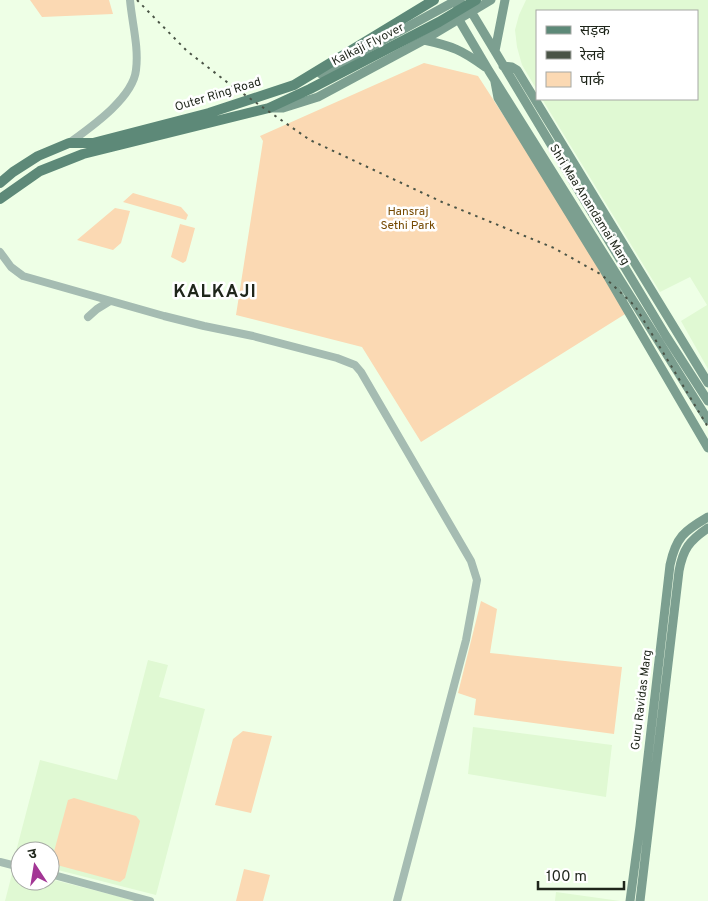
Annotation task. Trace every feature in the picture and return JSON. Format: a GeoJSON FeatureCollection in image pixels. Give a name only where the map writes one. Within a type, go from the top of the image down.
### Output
{"type":"FeatureCollection","features":[{"type":"Feature","properties":{"kind":"main road","name":"Outer Ring Road"},"geometry":{"type":"LineString","coordinates":[[0,183],[38,156],[69,143],[91,144],[209,113],[294,84],[434,0]]}},
{"type":"Feature","properties":{"kind":"main road"},"geometry":{"type":"LineString","coordinates":[[294,84],[312,79],[457,0]]}},
{"type":"Feature","properties":{"kind":"main road","name":"Shri Maa Anandamai Marg"},"geometry":{"type":"LineString","coordinates":[[457,0],[472,12],[657,322],[708,401]]}},
{"type":"Feature","properties":{"kind":"main road","name":"Shri Maa Anandamai Marg"},"geometry":{"type":"LineString","coordinates":[[457,0],[460,20],[492,75],[708,420]]}},
{"type":"Feature","properties":{"kind":"main road","name":"Kalkaji Flyover"},"geometry":{"type":"LineString","coordinates":[[269,108],[310,90],[439,22],[476,0]]}},
{"type":"Feature","properties":{"kind":"main road"},"geometry":{"type":"LineString","coordinates":[[269,108],[283,108],[318,97],[460,20],[491,0]]}},
{"type":"Feature","properties":{"kind":"main road"},"geometry":{"type":"LineString","coordinates":[[495,51],[505,0]]}},
{"type":"Feature","properties":{"kind":"main road"},"geometry":{"type":"LineString","coordinates":[[387,38],[394,42],[396,48],[396,52],[392,57]]}},
{"type":"Feature","properties":{"kind":"main road"},"geometry":{"type":"LineString","coordinates":[[424,40],[447,45],[464,52],[492,75],[498,98],[604,270],[708,448]]}},
{"type":"Feature","properties":{"kind":"main road"},"geometry":{"type":"LineString","coordinates":[[503,66],[512,67],[517,70],[708,383]]}},
{"type":"Feature","properties":{"kind":"main road","name":"Outer Ring Road"},"geometry":{"type":"LineString","coordinates":[[0,199],[40,171],[83,154],[269,108]]}},
{"type":"Feature","properties":{"kind":"main road","name":"Guru Ravidas Marg"},"geometry":{"type":"LineString","coordinates":[[630,901],[673,551],[682,535],[708,517]]}},
{"type":"Feature","properties":{"kind":"main road","name":"Guru Ravidas Marg"},"geometry":{"type":"LineString","coordinates":[[640,901],[679,571],[686,548],[697,535],[708,528]]}},
{"type":"Feature","properties":{"kind":"street"},"geometry":{"type":"LineString","coordinates":[[69,143],[91,127],[124,97],[132,84],[137,66],[130,0]]}},
{"type":"Feature","properties":{"kind":"street"},"geometry":{"type":"LineString","coordinates":[[0,252],[11,266],[23,276],[204,326],[337,358],[355,365],[361,372],[471,561],[477,580],[466,640],[397,901]]}},
{"type":"Feature","properties":{"kind":"street"},"geometry":{"type":"LineString","coordinates":[[88,318],[110,300]]}},
{"type":"Feature","properties":{"kind":"street"},"geometry":{"type":"LineString","coordinates":[[60,877],[150,901]]}},
{"type":"Feature","properties":{"kind":"shaded area"},"geometry":{"type":"Polygon","coordinates":[[[526,0],[708,0],[708,369],[681,321],[707,305],[690,277],[660,292],[543,100],[698,100],[698,10],[536,10],[536,88],[522,65],[517,47],[515,30],[526,0]]]}},
{"type":"Feature","properties":{"kind":"shaded area"},"geometry":{"type":"Polygon","coordinates":[[[148,660],[168,665],[159,697],[205,709],[156,895],[60,871],[60,841],[19,841],[40,760],[117,780],[148,660]]]}},
{"type":"Feature","properties":{"kind":"shaded area"},"geometry":{"type":"Polygon","coordinates":[[[473,727],[612,745],[606,797],[468,774],[473,727]]]}},
{"type":"Feature","properties":{"kind":"shaded area"},"geometry":{"type":"Polygon","coordinates":[[[10,882],[10,891],[60,891],[60,882],[137,901],[5,901],[10,882]]]}},
{"type":"Feature","properties":{"kind":"shaded area"},"geometry":{"type":"Polygon","coordinates":[[[556,892],[620,901],[555,901],[556,892]]]}},
{"type":"Feature","properties":{"kind":"green space"},"geometry":{"type":"Polygon","coordinates":[[[30,0],[109,0],[113,14],[42,17],[30,0]]]}},
{"type":"Feature","properties":{"kind":"green space","name":"Hansraj Sethi Park"},"geometry":{"type":"Polygon","coordinates":[[[424,63],[478,76],[630,311],[421,442],[362,347],[236,315],[263,141],[260,136],[424,63]]]}},
{"type":"Feature","properties":{"kind":"green space"},"geometry":{"type":"Polygon","coordinates":[[[133,193],[181,207],[188,215],[186,220],[123,202],[133,193]]]}},
{"type":"Feature","properties":{"kind":"green space"},"geometry":{"type":"Polygon","coordinates":[[[115,208],[130,211],[121,243],[113,250],[77,240],[115,208]]]}},
{"type":"Feature","properties":{"kind":"green space"},"geometry":{"type":"Polygon","coordinates":[[[180,224],[195,228],[186,261],[183,263],[171,257],[180,224]]]}},
{"type":"Feature","properties":{"kind":"green space"},"geometry":{"type":"Polygon","coordinates":[[[481,601],[497,609],[490,653],[622,667],[614,734],[474,715],[476,699],[458,693],[481,601]]]}},
{"type":"Feature","properties":{"kind":"green space"},"geometry":{"type":"Polygon","coordinates":[[[243,731],[272,736],[251,813],[215,805],[233,739],[243,731]]]}},
{"type":"Feature","properties":{"kind":"green space"},"geometry":{"type":"Polygon","coordinates":[[[74,798],[136,816],[140,821],[125,878],[120,882],[60,866],[60,841],[57,841],[68,800],[74,798]]]}},
{"type":"Feature","properties":{"kind":"green space"},"geometry":{"type":"Polygon","coordinates":[[[244,869],[270,875],[263,901],[236,901],[244,869]]]}},
{"type":"Feature","properties":{"kind":"railway"},"geometry":{"type":"LineString","coordinates":[[137,0],[187,51],[232,86],[310,140],[442,202],[554,248],[602,275],[635,306],[708,427]]}},
{"type":"Feature","properties":{"kind":"district","name":"KALKAJI"},"geometry":{"type":"Point","coordinates":[215,292]}}]}
